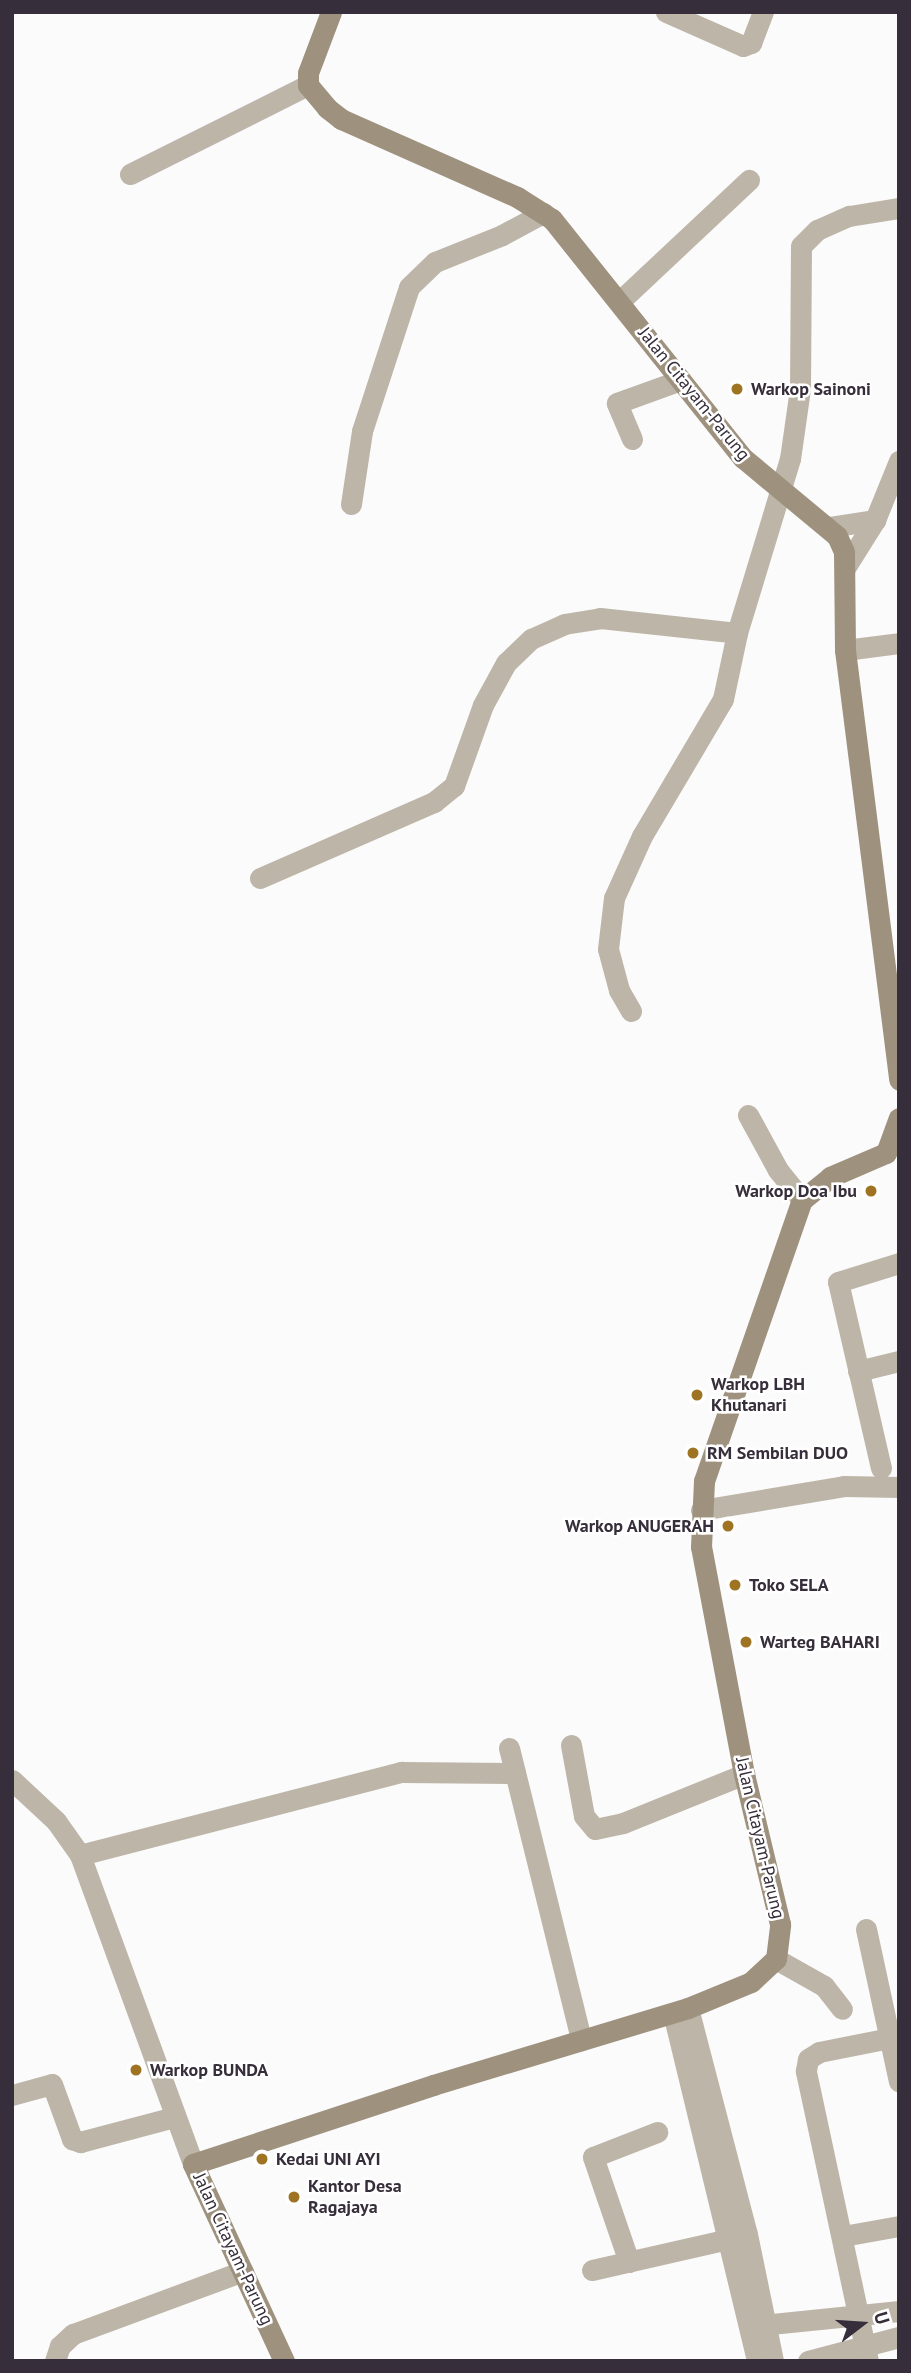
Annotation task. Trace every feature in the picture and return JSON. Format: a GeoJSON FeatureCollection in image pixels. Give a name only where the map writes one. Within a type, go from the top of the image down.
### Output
{"type":"FeatureCollection","features":[{"type":"Feature","properties":{"kind":"street"},"geometry":{"type":"LineString","coordinates":[[130,174],[308,85],[308,73],[331,12]]}},
{"type":"Feature","properties":{"kind":"street"},"geometry":{"type":"LineString","coordinates":[[666,12],[743,46],[751,43],[762,12]]}},
{"type":"Feature","properties":{"kind":"street","name":"Jalan Citayam-Parung"},"geometry":{"type":"LineString","coordinates":[[308,85],[341,119],[517,197],[566,232],[743,458],[816,516],[841,542],[845,568],[845,650],[897,1034],[899,1080]]}},
{"type":"Feature","properties":{"kind":"street"},"geometry":{"type":"LineString","coordinates":[[620,301],[749,180]]}},
{"type":"Feature","properties":{"kind":"street"},"geometry":{"type":"LineString","coordinates":[[631,1011],[619,990],[608,949],[614,898],[642,836],[723,699],[737,632],[790,459],[800,389],[801,246],[817,230],[849,216],[899,208]]}},
{"type":"Feature","properties":{"kind":"street"},"geometry":{"type":"LineString","coordinates":[[351,504],[362,431],[410,288],[435,262],[502,235],[543,213]]}},
{"type":"Feature","properties":{"kind":"street"},"geometry":{"type":"LineString","coordinates":[[632,439],[617,403],[681,380]]}},
{"type":"Feature","properties":{"kind":"street"},"geometry":{"type":"LineString","coordinates":[[845,568],[875,520],[899,461]]}},
{"type":"Feature","properties":{"kind":"street"},"geometry":{"type":"LineString","coordinates":[[816,516],[875,520]]}},
{"type":"Feature","properties":{"kind":"street"},"geometry":{"type":"LineString","coordinates":[[260,878],[433,802],[454,786],[483,705],[506,663],[531,639],[564,624],[600,618],[737,632]]}},
{"type":"Feature","properties":{"kind":"street"},"geometry":{"type":"LineString","coordinates":[[845,650],[899,643]]}},
{"type":"Feature","properties":{"kind":"street"},"geometry":{"type":"LineString","coordinates":[[748,1115],[778,1170],[802,1200],[830,1177],[886,1153],[899,1118]]}},
{"type":"Feature","properties":{"kind":"street","name":"Jalan Citayam-Parung"},"geometry":{"type":"LineString","coordinates":[[284,2361],[193,2164],[680,2010],[751,1982],[776,1959],[780,1924],[744,1774],[701,1547],[701,1510],[704,1481],[802,1200]]}},
{"type":"Feature","properties":{"kind":"street"},"geometry":{"type":"LineString","coordinates":[[844,1486],[890,1466],[858,1371],[838,1282],[899,1263]]}},
{"type":"Feature","properties":{"kind":"street"},"geometry":{"type":"LineString","coordinates":[[858,1371],[899,1361]]}},
{"type":"Feature","properties":{"kind":"street"},"geometry":{"type":"LineString","coordinates":[[701,1510],[844,1486],[899,1487]]}},
{"type":"Feature","properties":{"kind":"street"},"geometry":{"type":"LineString","coordinates":[[571,1745],[584,1816],[595,1829],[623,1823],[744,1774]]}},
{"type":"Feature","properties":{"kind":"street"},"geometry":{"type":"LineString","coordinates":[[509,1748],[581,2040]]}},
{"type":"Feature","properties":{"kind":"street"},"geometry":{"type":"LineString","coordinates":[[80,1855],[401,1772],[515,1773]]}},
{"type":"Feature","properties":{"kind":"street"},"geometry":{"type":"LineString","coordinates":[[12,1780],[56,1821],[80,1855],[193,2164]]}},
{"type":"Feature","properties":{"kind":"street"},"geometry":{"type":"LineString","coordinates":[[866,1929],[891,2026],[899,2081]]}},
{"type":"Feature","properties":{"kind":"street"},"geometry":{"type":"LineString","coordinates":[[776,1959],[824,1986],[842,2009]]}},
{"type":"Feature","properties":{"kind":"street"},"geometry":{"type":"LineString","coordinates":[[680,2010],[758,2325],[773,2361]]}},
{"type":"Feature","properties":{"kind":"street"},"geometry":{"type":"LineString","coordinates":[[866,2351],[806,2071],[808,2059],[819,2052],[891,2026]]}},
{"type":"Feature","properties":{"kind":"street"},"geometry":{"type":"LineString","coordinates":[[12,2095],[52,2084],[72,2139],[80,2142],[91,2143],[174,2117]]}},
{"type":"Feature","properties":{"kind":"street"},"geometry":{"type":"LineString","coordinates":[[629,2262],[593,2157],[657,2132]]}},
{"type":"Feature","properties":{"kind":"street"},"geometry":{"type":"LineString","coordinates":[[843,2236],[899,2226]]}},
{"type":"Feature","properties":{"kind":"street"},"geometry":{"type":"LineString","coordinates":[[592,2270],[738,2237]]}},
{"type":"Feature","properties":{"kind":"street"},"geometry":{"type":"LineString","coordinates":[[55,2361],[60,2346],[73,2334],[243,2271]]}},
{"type":"Feature","properties":{"kind":"street"},"geometry":{"type":"LineString","coordinates":[[758,2325],[899,2311]]}},
{"type":"Feature","properties":{"kind":"street"},"geometry":{"type":"LineString","coordinates":[[757,2361],[758,2325]]}},
{"type":"Feature","properties":{"kind":"street"},"geometry":{"type":"LineString","coordinates":[[808,2361],[866,2351],[899,2337]]}},
{"type":"Feature","properties":{"kind":"place","name":"Warkop Sainoni"},"geometry":{"type":"Point","coordinates":[737,389]}},
{"type":"Feature","properties":{"kind":"place","name":"Warkop Doa Ibu"},"geometry":{"type":"Point","coordinates":[871,1191]}},
{"type":"Feature","properties":{"kind":"place","name":"Warkop LBH Khutanari"},"geometry":{"type":"Point","coordinates":[697,1395]}},
{"type":"Feature","properties":{"kind":"place","name":"RM Sembilan DUO"},"geometry":{"type":"Point","coordinates":[693,1453]}},
{"type":"Feature","properties":{"kind":"place","name":"Warkop ANUGERAH"},"geometry":{"type":"Point","coordinates":[728,1526]}},
{"type":"Feature","properties":{"kind":"place","name":"Toko SELA"},"geometry":{"type":"Point","coordinates":[735,1585]}},
{"type":"Feature","properties":{"kind":"place","name":"Warteg BAHARI"},"geometry":{"type":"Point","coordinates":[746,1642]}},
{"type":"Feature","properties":{"kind":"place","name":"Warkop BUNDA"},"geometry":{"type":"Point","coordinates":[136,2070]}},
{"type":"Feature","properties":{"kind":"place","name":"Kedai UNI AYI"},"geometry":{"type":"Point","coordinates":[262,2159]}},
{"type":"Feature","properties":{"kind":"place","name":"Kantor Desa Ragajaya"},"geometry":{"type":"Point","coordinates":[294,2197]}}]}
